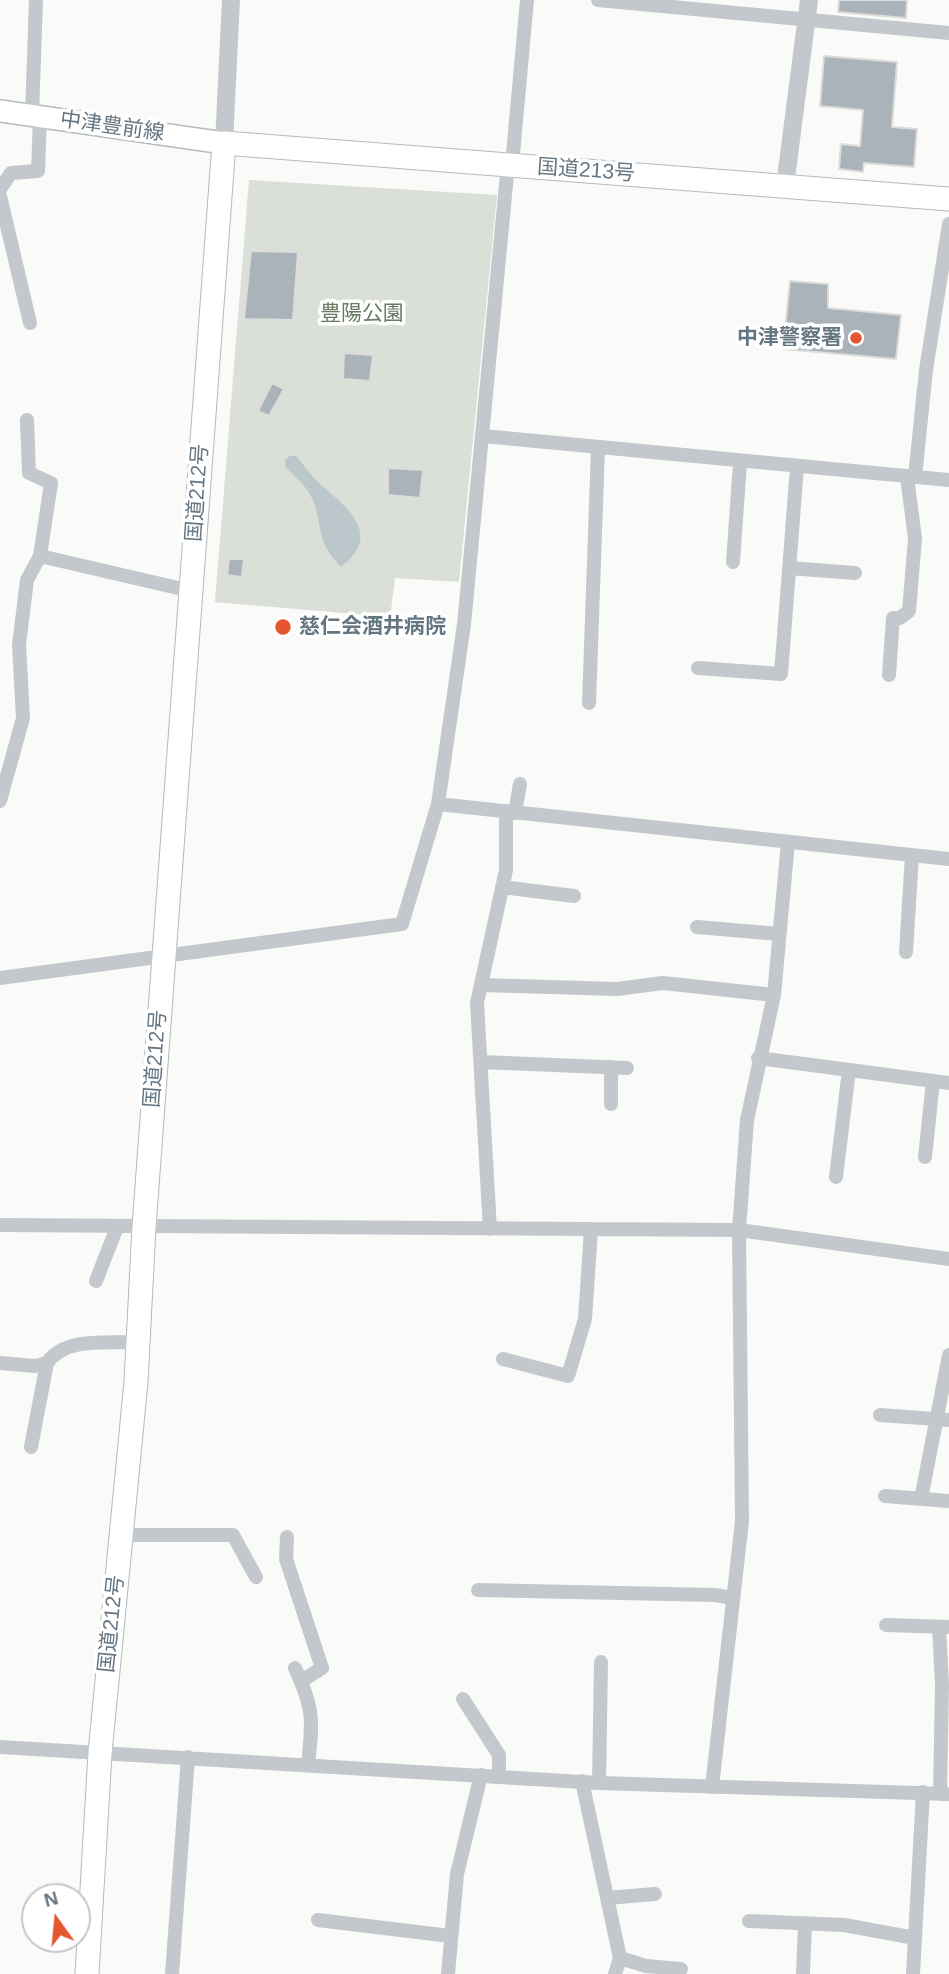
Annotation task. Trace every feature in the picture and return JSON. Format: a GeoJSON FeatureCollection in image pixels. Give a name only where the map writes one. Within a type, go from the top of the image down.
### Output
{"type":"FeatureCollection","features":[{"type":"Feature","properties":{"kind":"highway","name":"国道213号"},"geometry":{"type":"LineString","coordinates":[[223,143],[949,199]]}},
{"type":"Feature","properties":{"kind":"highway","name":"国道212号"},"geometry":{"type":"LineString","coordinates":[[87,1974],[100,1753],[138,1342],[144,1227],[223,143]]}},
{"type":"Feature","properties":{"kind":"main road","name":"中津豊前線"},"geometry":{"type":"LineString","coordinates":[[0,111],[223,143]]}},
{"type":"Feature","properties":{"kind":"street"},"geometry":{"type":"LineString","coordinates":[[0,189],[11,173],[38,172],[36,0]]}},
{"type":"Feature","properties":{"kind":"street"},"geometry":{"type":"LineString","coordinates":[[223,143],[232,0]]}},
{"type":"Feature","properties":{"kind":"street"},"geometry":{"type":"LineString","coordinates":[[0,978],[402,924],[438,804],[464,624],[527,0]]}},
{"type":"Feature","properties":{"kind":"street"},"geometry":{"type":"LineString","coordinates":[[598,0],[949,33]]}},
{"type":"Feature","properties":{"kind":"street"},"geometry":{"type":"LineString","coordinates":[[785,186],[809,0]]}},
{"type":"Feature","properties":{"kind":"street"},"geometry":{"type":"LineString","coordinates":[[0,197],[30,323]]}},
{"type":"Feature","properties":{"kind":"street"},"geometry":{"type":"LineString","coordinates":[[889,675],[893,618],[900,618],[909,611],[915,538],[911,477],[949,224]]}},
{"type":"Feature","properties":{"kind":"street"},"geometry":{"type":"LineString","coordinates":[[0,801],[23,718],[19,645],[27,580],[40,556],[51,483],[29,472],[27,420]]}},
{"type":"Feature","properties":{"kind":"street"},"geometry":{"type":"LineString","coordinates":[[483,436],[740,463],[949,480]]}},
{"type":"Feature","properties":{"kind":"street"},"geometry":{"type":"LineString","coordinates":[[589,703],[598,448]]}},
{"type":"Feature","properties":{"kind":"street"},"geometry":{"type":"LineString","coordinates":[[733,562],[740,463]]}},
{"type":"Feature","properties":{"kind":"street"},"geometry":{"type":"LineString","coordinates":[[698,668],[780,674],[797,467]]}},
{"type":"Feature","properties":{"kind":"street"},"geometry":{"type":"LineString","coordinates":[[40,556],[191,591]]}},
{"type":"Feature","properties":{"kind":"street"},"geometry":{"type":"LineString","coordinates":[[789,568],[855,573]]}},
{"type":"Feature","properties":{"kind":"street"},"geometry":{"type":"LineString","coordinates":[[490,1229],[477,1003],[506,870],[510,813],[520,784]]}},
{"type":"Feature","properties":{"kind":"street"},"geometry":{"type":"LineString","coordinates":[[438,804],[949,859]]}},
{"type":"Feature","properties":{"kind":"street"},"geometry":{"type":"LineString","coordinates":[[712,1787],[742,1521],[739,1230],[747,1120],[758,1058],[774,995],[788,842]]}},
{"type":"Feature","properties":{"kind":"street"},"geometry":{"type":"LineString","coordinates":[[906,952],[912,855]]}},
{"type":"Feature","properties":{"kind":"street"},"geometry":{"type":"LineString","coordinates":[[502,887],[574,896]]}},
{"type":"Feature","properties":{"kind":"street"},"geometry":{"type":"LineString","coordinates":[[697,927],[779,934]]}},
{"type":"Feature","properties":{"kind":"street"},"geometry":{"type":"LineString","coordinates":[[481,985],[617,989],[663,983],[774,995]]}},
{"type":"Feature","properties":{"kind":"street"},"geometry":{"type":"LineString","coordinates":[[758,1058],[949,1083]]}},
{"type":"Feature","properties":{"kind":"street"},"geometry":{"type":"LineString","coordinates":[[481,1062],[627,1068]]}},
{"type":"Feature","properties":{"kind":"street"},"geometry":{"type":"LineString","coordinates":[[611,1068],[611,1104]]}},
{"type":"Feature","properties":{"kind":"street"},"geometry":{"type":"LineString","coordinates":[[836,1177],[849,1070]]}},
{"type":"Feature","properties":{"kind":"street"},"geometry":{"type":"LineString","coordinates":[[925,1157],[933,1081]]}},
{"type":"Feature","properties":{"kind":"street"},"geometry":{"type":"LineString","coordinates":[[0,1225],[739,1230],[949,1259]]}},
{"type":"Feature","properties":{"kind":"street"},"geometry":{"type":"LineString","coordinates":[[96,1281],[117,1227]]}},
{"type":"Feature","properties":{"kind":"street"},"geometry":{"type":"LineString","coordinates":[[503,1359],[568,1376],[585,1319],[591,1229]]}},
{"type":"Feature","properties":{"kind":"street"},"geometry":{"type":"LineString","coordinates":[[31,1447],[47,1363],[54,1353],[68,1346],[138,1342]]}},
{"type":"Feature","properties":{"kind":"street"},"geometry":{"type":"LineString","coordinates":[[922,1499],[943,1420],[949,1355]]}},
{"type":"Feature","properties":{"kind":"street"},"geometry":{"type":"LineString","coordinates":[[0,1363],[35,1366],[47,1363]]}},
{"type":"Feature","properties":{"kind":"street"},"geometry":{"type":"LineString","coordinates":[[880,1415],[943,1420]]}},
{"type":"Feature","properties":{"kind":"street"},"geometry":{"type":"LineString","coordinates":[[885,1496],[949,1501]]}},
{"type":"Feature","properties":{"kind":"street"},"geometry":{"type":"LineString","coordinates":[[121,1535],[233,1535],[256,1577]]}},
{"type":"Feature","properties":{"kind":"street"},"geometry":{"type":"LineString","coordinates":[[288,1537],[286,1559],[322,1668],[298,1675],[309,1699],[313,1720],[308,1765]]}},
{"type":"Feature","properties":{"kind":"street"},"geometry":{"type":"LineString","coordinates":[[478,1590],[715,1595],[733,1598]]}},
{"type":"Feature","properties":{"kind":"street"},"geometry":{"type":"LineString","coordinates":[[0,1747],[599,1783],[944,1794],[944,1627],[886,1625]]}},
{"type":"Feature","properties":{"kind":"street"},"geometry":{"type":"LineString","coordinates":[[599,1783],[601,1662]]}},
{"type":"Feature","properties":{"kind":"street"},"geometry":{"type":"LineString","coordinates":[[463,1699],[499,1755],[499,1776]]}},
{"type":"Feature","properties":{"kind":"street"},"geometry":{"type":"LineString","coordinates":[[172,1974],[188,1757]]}},
{"type":"Feature","properties":{"kind":"street"},"geometry":{"type":"LineString","coordinates":[[448,1974],[457,1874],[481,1775]]}},
{"type":"Feature","properties":{"kind":"street"},"geometry":{"type":"LineString","coordinates":[[582,1781],[620,1958],[615,1974]]}},
{"type":"Feature","properties":{"kind":"street"},"geometry":{"type":"LineString","coordinates":[[912,1974],[923,1792]]}},
{"type":"Feature","properties":{"kind":"street"},"geometry":{"type":"LineString","coordinates":[[607,1898],[655,1894]]}},
{"type":"Feature","properties":{"kind":"street"},"geometry":{"type":"LineString","coordinates":[[318,1920],[450,1936]]}},
{"type":"Feature","properties":{"kind":"street"},"geometry":{"type":"LineString","coordinates":[[749,1921],[844,1925],[915,1938]]}},
{"type":"Feature","properties":{"kind":"street"},"geometry":{"type":"LineString","coordinates":[[803,1974],[805,1923]]}},
{"type":"Feature","properties":{"kind":"street"},"geometry":{"type":"LineString","coordinates":[[620,1958],[646,1966],[681,1969]]}},
{"type":"Feature","properties":{"kind":"green space","name":"豊陽公園"},"geometry":{"type":"Polygon","coordinates":[[[249,180],[497,195],[459,582],[395,578],[391,611],[378,616],[215,602],[249,180]]]}},
{"type":"Feature","properties":{"kind":"shaded area"},"geometry":{"type":"Polygon","coordinates":[[[296,456],[356,520],[360,543],[354,555],[341,567],[326,547],[317,511],[308,491],[285,466],[285,460],[296,456]]]}},
{"type":"Feature","properties":{"kind":"building"},"geometry":{"type":"Polygon","coordinates":[[[839,0],[907,0],[906,18],[838,12],[839,0]]]}},
{"type":"Feature","properties":{"kind":"building"},"geometry":{"type":"Polygon","coordinates":[[[824,56],[897,62],[892,127],[917,129],[914,167],[864,163],[863,172],[839,169],[841,144],[860,146],[863,110],[820,106],[824,56]]]}},
{"type":"Feature","properties":{"kind":"building"},"geometry":{"type":"Polygon","coordinates":[[[251,251],[298,252],[293,320],[244,319],[251,251]]]}},
{"type":"Feature","properties":{"kind":"building"},"geometry":{"type":"Polygon","coordinates":[[[790,281],[828,284],[828,308],[901,315],[896,359],[783,349],[790,281]]]}},
{"type":"Feature","properties":{"kind":"building"},"geometry":{"type":"Polygon","coordinates":[[[344,353],[373,355],[370,381],[343,379],[344,353]]]}},
{"type":"Feature","properties":{"kind":"building"},"geometry":{"type":"Polygon","coordinates":[[[272,383],[284,389],[269,416],[258,411],[272,383]]]}},
{"type":"Feature","properties":{"kind":"building"},"geometry":{"type":"Polygon","coordinates":[[[388,468],[423,470],[420,498],[388,495],[388,468]]]}},
{"type":"Feature","properties":{"kind":"building"},"geometry":{"type":"Polygon","coordinates":[[[229,559],[244,559],[242,577],[227,575],[229,559]]]}},
{"type":"Feature","properties":{"kind":"place","name":"中津警察署"},"geometry":{"type":"Point","coordinates":[856,338]}},
{"type":"Feature","properties":{"kind":"place","name":"慈仁会酒井病院"},"geometry":{"type":"Point","coordinates":[283,627]}}]}
